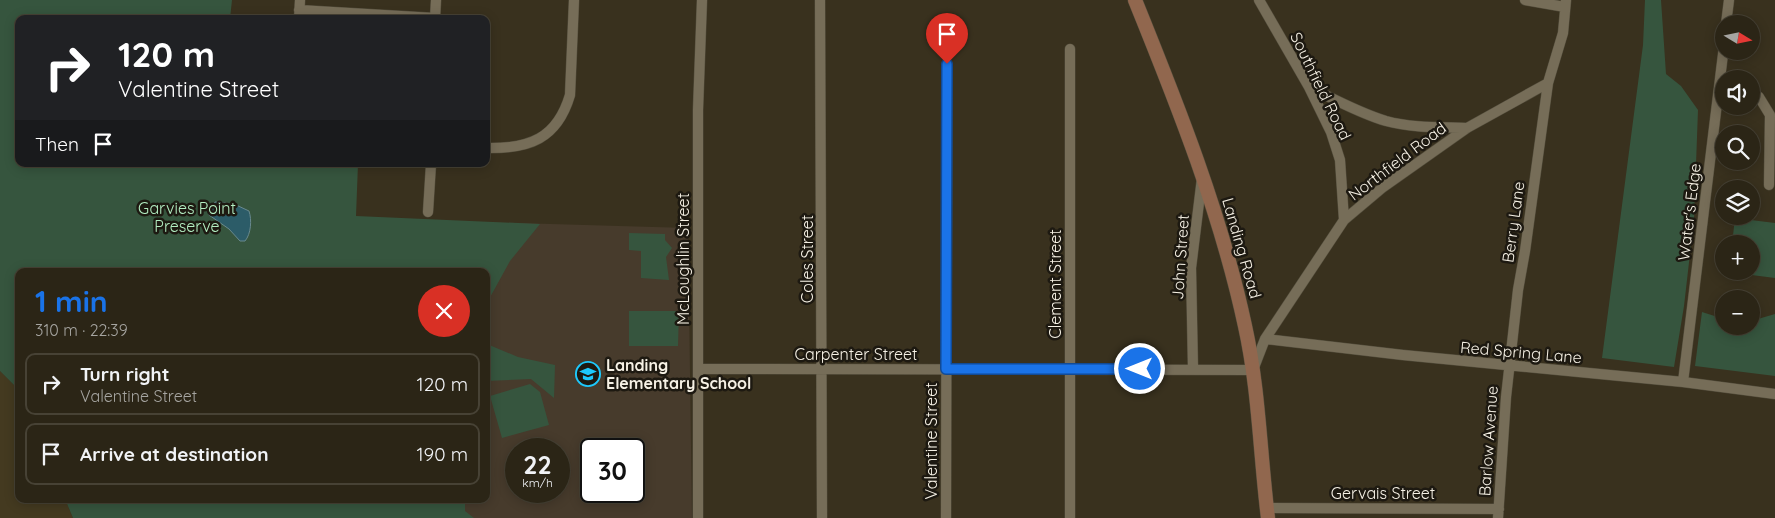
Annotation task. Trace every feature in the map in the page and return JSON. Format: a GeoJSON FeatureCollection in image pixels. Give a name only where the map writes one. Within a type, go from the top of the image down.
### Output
{"type":"FeatureCollection","features":[{"type":"Feature","properties":{"kind":"street"},"geometry":{"type":"LineString","coordinates":[[435,15],[436,0]]}},
{"type":"Feature","properties":{"kind":"street"},"geometry":{"type":"LineString","coordinates":[[490,148],[507,149],[529,144],[542,137],[559,121],[566,109],[570,95],[574,0]]}},
{"type":"Feature","properties":{"kind":"street","name":"McLoughlin Street"},"geometry":{"type":"LineString","coordinates":[[698,518],[698,110],[702,0]]}},
{"type":"Feature","properties":{"kind":"street","name":"Coles Street"},"geometry":{"type":"LineString","coordinates":[[820,0],[822,518]]}},
{"type":"Feature","properties":{"kind":"street","name":"Landing Road"},"geometry":{"type":"LineString","coordinates":[[1135,0],[1186,129],[1222,238],[1245,326],[1253,370],[1267,513]]}},
{"type":"Feature","properties":{"kind":"street","name":"Southfield Road"},"geometry":{"type":"LineString","coordinates":[[1259,0],[1309,87],[1331,132],[1340,160],[1344,220]]}},
{"type":"Feature","properties":{"kind":"street"},"geometry":{"type":"LineString","coordinates":[[1525,0],[1566,3],[1563,33],[1548,83]]}},
{"type":"Feature","properties":{"kind":"street"},"geometry":{"type":"LineString","coordinates":[[1727,15],[1729,0]]}},
{"type":"Feature","properties":{"kind":"street"},"geometry":{"type":"LineString","coordinates":[[299,10],[384,15]]}},
{"type":"Feature","properties":{"kind":"street","name":"Clement Street"},"geometry":{"type":"LineString","coordinates":[[1070,49],[1070,518]]}},
{"type":"Feature","properties":{"kind":"street","name":"Valentine Street"},"geometry":{"type":"LineString","coordinates":[[946,518],[947,64]]}},
{"type":"Feature","properties":{"kind":"street","name":"Northfield Road"},"geometry":{"type":"LineString","coordinates":[[1253,370],[1265,339],[1344,220],[1382,188],[1467,128],[1548,83]]}},
{"type":"Feature","properties":{"kind":"street","name":"Berry Lane"},"geometry":{"type":"LineString","coordinates":[[1510,366],[1518,290],[1548,83]]}},
{"type":"Feature","properties":{"kind":"street"},"geometry":{"type":"LineString","coordinates":[[1309,87],[1365,114],[1387,121],[1407,125],[1467,128]]}},
{"type":"Feature","properties":{"kind":"street"},"geometry":{"type":"LineString","coordinates":[[1760,99],[1770,115],[1769,185]]}},
{"type":"Feature","properties":{"kind":"street","name":"Water's Edge"},"geometry":{"type":"LineString","coordinates":[[1683,382],[1718,115]]}},
{"type":"Feature","properties":{"kind":"street"},"geometry":{"type":"LineString","coordinates":[[428,212],[431,167]]}},
{"type":"Feature","properties":{"kind":"street","name":"John Street"},"geometry":{"type":"LineString","coordinates":[[1193,369],[1191,268],[1202,177]]}},
{"type":"Feature","properties":{"kind":"street","name":"Red Spring Lane"},"geometry":{"type":"LineString","coordinates":[[1265,339],[1510,366],[1683,382],[1775,394]]}},
{"type":"Feature","properties":{"kind":"street","name":"Barlow Avenue"},"geometry":{"type":"LineString","coordinates":[[1498,514],[1510,366]]}},
{"type":"Feature","properties":{"kind":"street","name":"Carpenter Street"},"geometry":{"type":"LineString","coordinates":[[698,369],[1253,370]]}},
{"type":"Feature","properties":{"kind":"street","name":"Gervais Street"},"geometry":{"type":"LineString","coordinates":[[1267,513],[1498,514]]}},
{"type":"Feature","properties":{"kind":"shaded area","name":"Landing Elementary School"},"geometry":{"type":"Polygon","coordinates":[[[478,222],[688,228],[692,518],[464,518],[465,503],[490,503],[490,268],[486,268],[478,222]]]}},
{"type":"Feature","properties":{"kind":"shaded area"},"geometry":{"type":"Polygon","coordinates":[[[0,371],[15,386],[15,503],[67,503],[73,518],[0,518],[0,371]]]}},
{"type":"Feature","properties":{"kind":"green space","name":"Garvies Point Preserve"},"geometry":{"type":"Polygon","coordinates":[[[0,0],[232,0],[230,15],[15,15],[15,167],[358,167],[356,216],[540,224],[510,261],[490,297],[490,268],[15,268],[15,386],[0,371],[0,0]]]}},
{"type":"Feature","properties":{"kind":"green space"},"geometry":{"type":"Polygon","coordinates":[[[1645,0],[1661,0],[1666,74],[1681,86],[1698,110],[1694,219],[1684,306],[1674,367],[1602,358],[1643,45],[1645,0]]]}},
{"type":"Feature","properties":{"kind":"green space"},"geometry":{"type":"Polygon","coordinates":[[[1760,221],[1775,223],[1775,278],[1760,276],[1760,235],[1733,235],[1734,225],[1760,225],[1760,221]]]}},
{"type":"Feature","properties":{"kind":"green space"},"geometry":{"type":"Polygon","coordinates":[[[629,233],[665,234],[665,240],[672,248],[666,257],[669,280],[641,278],[641,251],[629,250],[629,233]]]}},
{"type":"Feature","properties":{"kind":"green space"},"geometry":{"type":"Polygon","coordinates":[[[629,311],[679,311],[678,346],[629,346],[629,311]]]}},
{"type":"Feature","properties":{"kind":"green space"},"geometry":{"type":"Polygon","coordinates":[[[1702,312],[1715,316],[1715,335],[1760,335],[1760,318],[1775,314],[1775,376],[1695,366],[1702,312]]]}},
{"type":"Feature","properties":{"kind":"green space","name":"Garvies Point Preserve"},"geometry":{"type":"Polygon","coordinates":[[[490,345],[518,357],[555,365],[554,398],[531,379],[490,381],[490,345]]]}},
{"type":"Feature","properties":{"kind":"green space"},"geometry":{"type":"Polygon","coordinates":[[[530,384],[540,392],[549,425],[502,438],[490,396],[530,384]]]}},
{"type":"Feature","properties":{"kind":"green space"},"geometry":{"type":"Polygon","coordinates":[[[67,503],[465,503],[465,511],[474,518],[73,518],[67,503]]]}},
{"type":"Feature","properties":{"kind":"water"},"geometry":{"type":"Polygon","coordinates":[[[215,202],[234,204],[249,211],[249,235],[245,241],[240,241],[229,229],[209,215],[209,208],[215,202]]]}},
{"type":"Feature","properties":{"kind":"place","name":"Landing Elementary School"},"geometry":{"type":"Point","coordinates":[588,374]}},
{"type":"Feature","properties":{"kind":"route"},"geometry":{"type":"LineString","coordinates":[[947,64],[946,369],[1140,369]]}}]}
